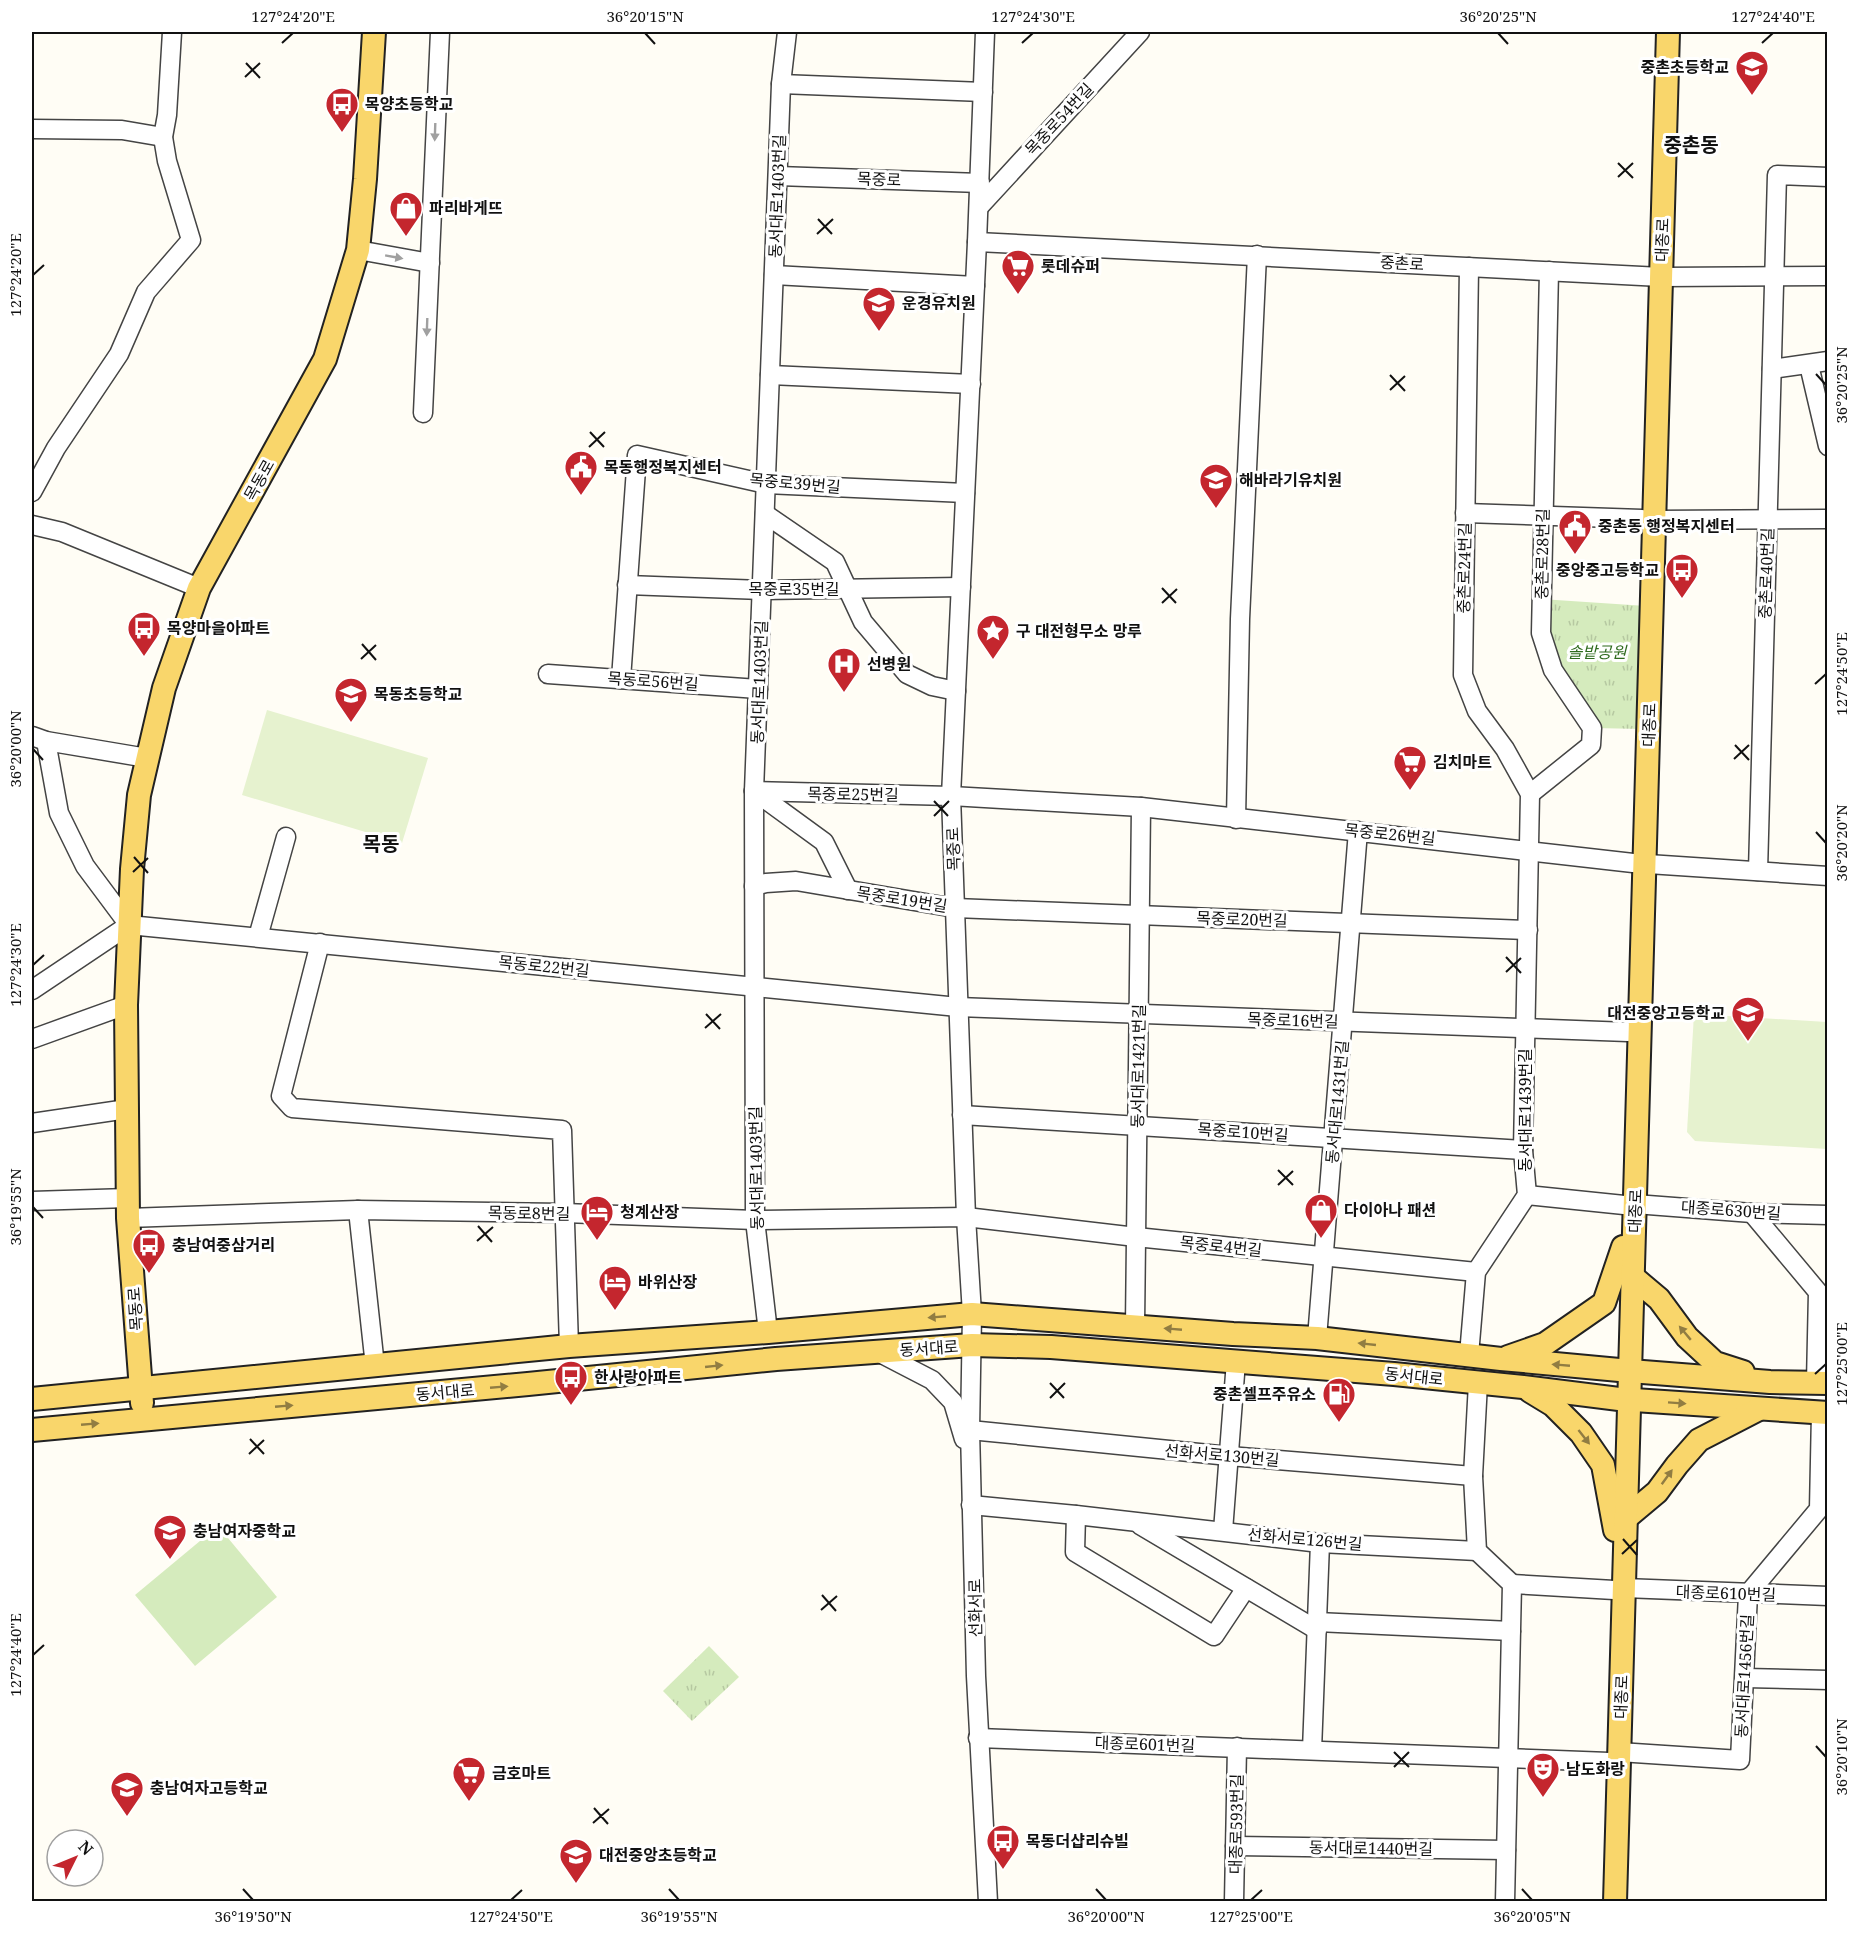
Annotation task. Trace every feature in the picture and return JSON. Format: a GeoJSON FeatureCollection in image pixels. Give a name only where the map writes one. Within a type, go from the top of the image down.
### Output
{"type":"FeatureCollection","features":[{"type":"Feature","properties":{"kind":"main road","name":"목동로"},"geometry":{"type":"LineString","coordinates":[[143,1420],[128,1208],[126,1005],[138,795],[164,688],[199,588],[325,359],[358,250],[374,32]]}},
{"type":"Feature","properties":{"kind":"main road","name":"대종로"},"geometry":{"type":"LineString","coordinates":[[1654,32],[1655,276]]}},
{"type":"Feature","properties":{"kind":"main road","name":"대종로"},"geometry":{"type":"LineString","coordinates":[[1606,1902],[1614,1757],[1625,1370],[1623,1247],[1629,1204],[1655,276],[1668,32]]}},
{"type":"Feature","properties":{"kind":"main road","name":"대종로"},"geometry":{"type":"LineString","coordinates":[[1625,1370],[1633,1277],[1629,1204],[1628,1032],[1639,863]]}},
{"type":"Feature","properties":{"kind":"main road"},"geometry":{"type":"LineString","coordinates":[[1501,1359],[1545,1344],[1604,1303],[1623,1247]]}},
{"type":"Feature","properties":{"kind":"main road"},"geometry":{"type":"LineString","coordinates":[[1633,1277],[1659,1299],[1687,1337],[1715,1363],[1770,1382]]}},
{"type":"Feature","properties":{"kind":"main road","name":"동서대로"},"geometry":{"type":"LineString","coordinates":[[32,1399],[568,1346],[768,1332],[972,1314],[1233,1334],[1317,1338],[1501,1359],[1770,1382],[1822,1383]]}},
{"type":"Feature","properties":{"kind":"main road","name":"동서대로"},"geometry":{"type":"LineString","coordinates":[[32,1430],[776,1359],[972,1345],[1051,1347],[1236,1361],[1394,1374],[1624,1399],[1824,1413]]}},
{"type":"Feature","properties":{"kind":"main road"},"geometry":{"type":"LineString","coordinates":[[1523,1387],[1553,1405],[1581,1433],[1603,1464],[1621,1524],[1657,1492],[1699,1440],[1760,1408]]}},
{"type":"Feature","properties":{"kind":"main road","name":"대종로"},"geometry":{"type":"LineString","coordinates":[[1614,1757],[1615,1902]]}},
{"type":"Feature","properties":{"kind":"street"},"geometry":{"type":"LineString","coordinates":[[32,492],[56,448],[119,354],[146,292],[191,240],[166,161],[163,137],[167,115],[172,32]]}},
{"type":"Feature","properties":{"kind":"street"},"geometry":{"type":"LineString","coordinates":[[423,413],[440,32]]}},
{"type":"Feature","properties":{"kind":"street","name":"동서대로1403번길"},"geometry":{"type":"LineString","coordinates":[[768,1332],[755,1220],[754,791],[781,84],[787,32]]}},
{"type":"Feature","properties":{"kind":"street","name":"목중로"},"geometry":{"type":"LineString","coordinates":[[972,1314],[966,1217],[951,796],[985,32]]}},
{"type":"Feature","properties":{"kind":"street","name":"목중로54번길"},"geometry":{"type":"LineString","coordinates":[[979,207],[1140,32]]}},
{"type":"Feature","properties":{"kind":"street"},"geometry":{"type":"LineString","coordinates":[[781,84],[983,92]]}},
{"type":"Feature","properties":{"kind":"street"},"geometry":{"type":"LineString","coordinates":[[32,129],[122,130],[163,137]]}},
{"type":"Feature","properties":{"kind":"street","name":"중촌로40번길"},"geometry":{"type":"LineString","coordinates":[[1758,871],[1777,175],[1827,177]]}},
{"type":"Feature","properties":{"kind":"street","name":"목중로"},"geometry":{"type":"LineString","coordinates":[[778,176],[980,183]]}},
{"type":"Feature","properties":{"kind":"street","name":"중촌로"},"geometry":{"type":"LineString","coordinates":[[977,242],[1655,276],[1827,276]]}},
{"type":"Feature","properties":{"kind":"street"},"geometry":{"type":"LineString","coordinates":[[358,250],[430,263]]}},
{"type":"Feature","properties":{"kind":"street"},"geometry":{"type":"LineString","coordinates":[[1236,819],[1240,619],[1257,255]]}},
{"type":"Feature","properties":{"kind":"street","name":"중촌로24번길"},"geometry":{"type":"LineString","coordinates":[[1469,267],[1463,675],[1477,711],[1505,749],[1530,794],[1530,850]]}},
{"type":"Feature","properties":{"kind":"street","name":"중촌로28번길"},"geometry":{"type":"LineString","coordinates":[[1530,794],[1591,745],[1592,728],[1552,670],[1540,633],[1549,271]]}},
{"type":"Feature","properties":{"kind":"street"},"geometry":{"type":"LineString","coordinates":[[774,275],[975,286]]}},
{"type":"Feature","properties":{"kind":"street"},"geometry":{"type":"LineString","coordinates":[[1772,369],[1827,361]]}},
{"type":"Feature","properties":{"kind":"street"},"geometry":{"type":"LineString","coordinates":[[1809,365],[1827,446]]}},
{"type":"Feature","properties":{"kind":"street"},"geometry":{"type":"LineString","coordinates":[[770,375],[971,384]]}},
{"type":"Feature","properties":{"kind":"street","name":"목중로39번길"},"geometry":{"type":"LineString","coordinates":[[621,679],[637,455],[766,483],[966,493]]}},
{"type":"Feature","properties":{"kind":"street"},"geometry":{"type":"LineString","coordinates":[[1465,513],[1648,520],[1827,519]]}},
{"type":"Feature","properties":{"kind":"street"},"geometry":{"type":"LineString","coordinates":[[765,514],[835,562],[863,622],[907,674],[932,686],[956,691]]}},
{"type":"Feature","properties":{"kind":"street"},"geometry":{"type":"LineString","coordinates":[[32,525],[62,532],[199,588]]}},
{"type":"Feature","properties":{"kind":"street","name":"목중로35번길"},"geometry":{"type":"LineString","coordinates":[[627,585],[762,590],[961,587]]}},
{"type":"Feature","properties":{"kind":"street","name":"목동로56번길"},"geometry":{"type":"LineString","coordinates":[[548,674],[758,689]]}},
{"type":"Feature","properties":{"kind":"street"},"geometry":{"type":"LineString","coordinates":[[32,990],[129,925],[85,866],[59,813],[39,739],[147,758]]}},
{"type":"Feature","properties":{"kind":"street","name":"목중로25번길"},"geometry":{"type":"LineString","coordinates":[[754,791],[951,796]]}},
{"type":"Feature","properties":{"kind":"street","name":"목중로19번길"},"geometry":{"type":"LineString","coordinates":[[754,791],[824,842],[848,890]]}},
{"type":"Feature","properties":{"kind":"street","name":"목중로26번길"},"geometry":{"type":"LineString","coordinates":[[951,796],[1141,807],[1639,863],[1827,876]]}},
{"type":"Feature","properties":{"kind":"street","name":"동서대로1421번길"},"geometry":{"type":"LineString","coordinates":[[1135,1326],[1141,807]]}},
{"type":"Feature","properties":{"kind":"street","name":"동서대로1431번길"},"geometry":{"type":"LineString","coordinates":[[1317,1338],[1358,831]]}},
{"type":"Feature","properties":{"kind":"street"},"geometry":{"type":"LineString","coordinates":[[258,937],[285,837]]}},
{"type":"Feature","properties":{"kind":"street","name":"동서대로1439번길"},"geometry":{"type":"LineString","coordinates":[[1469,1355],[1476,1272],[1527,1196],[1523,1150],[1530,850]]}},
{"type":"Feature","properties":{"kind":"street","name":"목중로19번길"},"geometry":{"type":"LineString","coordinates":[[754,886],[796,881],[955,908]]}},
{"type":"Feature","properties":{"kind":"street","name":"목중로20번길"},"geometry":{"type":"LineString","coordinates":[[955,908],[1528,930]]}},
{"type":"Feature","properties":{"kind":"street","name":"목동로22번길"},"geometry":{"type":"LineString","coordinates":[[129,925],[958,1007]]}},
{"type":"Feature","properties":{"kind":"street"},"geometry":{"type":"LineString","coordinates":[[320,943],[281,1096],[292,1108],[562,1131],[568,1346]]}},
{"type":"Feature","properties":{"kind":"street"},"geometry":{"type":"LineString","coordinates":[[32,1039],[126,1005]]}},
{"type":"Feature","properties":{"kind":"street","name":"목중로16번길"},"geometry":{"type":"LineString","coordinates":[[958,1007],[1628,1032]]}},
{"type":"Feature","properties":{"kind":"street"},"geometry":{"type":"LineString","coordinates":[[32,1123],[127,1109]]}},
{"type":"Feature","properties":{"kind":"street","name":"목중로10번길"},"geometry":{"type":"LineString","coordinates":[[962,1115],[1523,1150]]}},
{"type":"Feature","properties":{"kind":"street","name":"대종로"},"geometry":{"type":"LineString","coordinates":[[1527,1196],[1629,1204]]}},
{"type":"Feature","properties":{"kind":"street"},"geometry":{"type":"LineString","coordinates":[[32,1201],[128,1208]]}},
{"type":"Feature","properties":{"kind":"street","name":"대종로630번길"},"geometry":{"type":"LineString","coordinates":[[1629,1204],[1752,1213],[1827,1215]]}},
{"type":"Feature","properties":{"kind":"street","name":"목동로8번길"},"geometry":{"type":"LineString","coordinates":[[128,1208],[564,1213],[755,1220],[966,1217]]}},
{"type":"Feature","properties":{"kind":"street"},"geometry":{"type":"LineString","coordinates":[[358,1210],[375,1366]]}},
{"type":"Feature","properties":{"kind":"street","name":"동서대로"},"geometry":{"type":"LineString","coordinates":[[1752,1213],[1823,1292],[1822,1383]]}},
{"type":"Feature","properties":{"kind":"street","name":"목중로4번길"},"geometry":{"type":"LineString","coordinates":[[966,1217],[1476,1272]]}},
{"type":"Feature","properties":{"kind":"street","name":"선화서로"},"geometry":{"type":"LineString","coordinates":[[972,1314],[971,1505],[978,1738],[988,1902]]}},
{"type":"Feature","properties":{"kind":"street"},"geometry":{"type":"LineString","coordinates":[[878,1352],[932,1380],[953,1402],[971,1468]]}},
{"type":"Feature","properties":{"kind":"street"},"geometry":{"type":"LineString","coordinates":[[1223,1532],[1236,1361]]}},
{"type":"Feature","properties":{"kind":"street"},"geometry":{"type":"LineString","coordinates":[[1478,1383],[1473,1476],[1477,1551],[1512,1584],[1505,1902]]}},
{"type":"Feature","properties":{"kind":"street","name":"동서대로1456번길"},"geometry":{"type":"LineString","coordinates":[[1740,1760],[1748,1594],[1823,1509],[1824,1413]]}},
{"type":"Feature","properties":{"kind":"street","name":"선화서로130번길"},"geometry":{"type":"LineString","coordinates":[[970,1430],[1229,1456],[1473,1476]]}},
{"type":"Feature","properties":{"kind":"street","name":"선화서로126번길"},"geometry":{"type":"LineString","coordinates":[[971,1505],[1320,1542],[1477,1551]]}},
{"type":"Feature","properties":{"kind":"street"},"geometry":{"type":"LineString","coordinates":[[1076,1515],[1075,1552],[1214,1636],[1246,1588]]}},
{"type":"Feature","properties":{"kind":"street","name":"선화서로126번길"},"geometry":{"type":"LineString","coordinates":[[1133,1521],[1246,1588],[1317,1626]]}},
{"type":"Feature","properties":{"kind":"street"},"geometry":{"type":"LineString","coordinates":[[1312,1750],[1320,1542]]}},
{"type":"Feature","properties":{"kind":"street","name":"대종로610번길"},"geometry":{"type":"LineString","coordinates":[[1512,1584],[1827,1596]]}},
{"type":"Feature","properties":{"kind":"street"},"geometry":{"type":"LineString","coordinates":[[1317,1626],[1511,1631]]}},
{"type":"Feature","properties":{"kind":"street"},"geometry":{"type":"LineString","coordinates":[[1745,1678],[1827,1680]]}},
{"type":"Feature","properties":{"kind":"street","name":"대종로601번길"},"geometry":{"type":"LineString","coordinates":[[978,1738],[1508,1758],[1614,1757],[1740,1760]]}},
{"type":"Feature","properties":{"kind":"street","name":"대종로593번길"},"geometry":{"type":"LineString","coordinates":[[1234,1902],[1237,1748]]}},
{"type":"Feature","properties":{"kind":"street","name":"동서대로1440번길"},"geometry":{"type":"LineString","coordinates":[[1235,1846],[1506,1850]]}},
{"type":"Feature","properties":{"kind":"green space","name":"솔밭공원"},"geometry":{"type":"Polygon","coordinates":[[[1541,599],[1646,606],[1643,729],[1592,728],[1553,670],[1541,599]]]}},
{"type":"Feature","properties":{"kind":"green space"},"geometry":{"type":"Polygon","coordinates":[[[267,710],[428,758],[402,843],[242,795],[267,710]]]}},
{"type":"Feature","properties":{"kind":"green space"},"geometry":{"type":"Polygon","coordinates":[[[1694,1014],[1827,1022],[1827,1149],[1695,1141],[1687,1132],[1694,1014]]]}},
{"type":"Feature","properties":{"kind":"green space"},"geometry":{"type":"Polygon","coordinates":[[[218,1526],[277,1597],[195,1666],[135,1595],[218,1526]]]}},
{"type":"Feature","properties":{"kind":"green space"},"geometry":{"type":"Polygon","coordinates":[[[709,1646],[739,1677],[692,1721],[663,1691],[709,1646]]]}},
{"type":"Feature","properties":{"kind":"place","name":"중촌초등학교"},"geometry":{"type":"Point","coordinates":[1752,96]}},
{"type":"Feature","properties":{"kind":"place","name":"목양초등학교"},"geometry":{"type":"Point","coordinates":[342,133]}},
{"type":"Feature","properties":{"kind":"place","name":"파리바게뜨"},"geometry":{"type":"Point","coordinates":[406,237]}},
{"type":"Feature","properties":{"kind":"place","name":"롯데슈퍼"},"geometry":{"type":"Point","coordinates":[1018,295]}},
{"type":"Feature","properties":{"kind":"place","name":"운경유치원"},"geometry":{"type":"Point","coordinates":[879,332]}},
{"type":"Feature","properties":{"kind":"place","name":"목동행정복지센터"},"geometry":{"type":"Point","coordinates":[581,496]}},
{"type":"Feature","properties":{"kind":"place","name":"해바라기유치원"},"geometry":{"type":"Point","coordinates":[1216,509]}},
{"type":"Feature","properties":{"kind":"place","name":"중촌동 행정복지센터"},"geometry":{"type":"Point","coordinates":[1575,555]}},
{"type":"Feature","properties":{"kind":"place","name":"중앙중고등학교"},"geometry":{"type":"Point","coordinates":[1682,599]}},
{"type":"Feature","properties":{"kind":"place","name":"목양마을아파트"},"geometry":{"type":"Point","coordinates":[144,657]}},
{"type":"Feature","properties":{"kind":"place","name":"구 대전형무소 망루"},"geometry":{"type":"Point","coordinates":[993,660]}},
{"type":"Feature","properties":{"kind":"place","name":"선병원"},"geometry":{"type":"Point","coordinates":[844,693]}},
{"type":"Feature","properties":{"kind":"place","name":"목동초등학교"},"geometry":{"type":"Point","coordinates":[351,723]}},
{"type":"Feature","properties":{"kind":"place","name":"김치마트"},"geometry":{"type":"Point","coordinates":[1410,791]}},
{"type":"Feature","properties":{"kind":"place","name":"대전중앙고등학교"},"geometry":{"type":"Point","coordinates":[1748,1042]}},
{"type":"Feature","properties":{"kind":"place","name":"다이아나 패션"},"geometry":{"type":"Point","coordinates":[1321,1239]}},
{"type":"Feature","properties":{"kind":"place","name":"청계산장"},"geometry":{"type":"Point","coordinates":[597,1241]}},
{"type":"Feature","properties":{"kind":"place","name":"충남여중삼거리"},"geometry":{"type":"Point","coordinates":[149,1274]}},
{"type":"Feature","properties":{"kind":"place","name":"바위산장"},"geometry":{"type":"Point","coordinates":[615,1311]}},
{"type":"Feature","properties":{"kind":"place","name":"한사랑아파트"},"geometry":{"type":"Point","coordinates":[571,1406]}},
{"type":"Feature","properties":{"kind":"place","name":"중촌셀프주유소"},"geometry":{"type":"Point","coordinates":[1339,1423]}},
{"type":"Feature","properties":{"kind":"place","name":"충남여자중학교"},"geometry":{"type":"Point","coordinates":[170,1560]}},
{"type":"Feature","properties":{"kind":"place","name":"남도화랑"},"geometry":{"type":"Point","coordinates":[1543,1798]}},
{"type":"Feature","properties":{"kind":"place","name":"금호마트"},"geometry":{"type":"Point","coordinates":[469,1802]}},
{"type":"Feature","properties":{"kind":"place","name":"충남여자고등학교"},"geometry":{"type":"Point","coordinates":[127,1817]}},
{"type":"Feature","properties":{"kind":"place","name":"목동더샵리슈빌"},"geometry":{"type":"Point","coordinates":[1003,1870]}},
{"type":"Feature","properties":{"kind":"place","name":"대전중앙초등학교"},"geometry":{"type":"Point","coordinates":[576,1884]}},
{"type":"Feature","properties":{"kind":"district","name":"중촌동"},"geometry":{"type":"Point","coordinates":[1691,145]}},
{"type":"Feature","properties":{"kind":"district","name":"목동"},"geometry":{"type":"Point","coordinates":[381,844]}}]}
